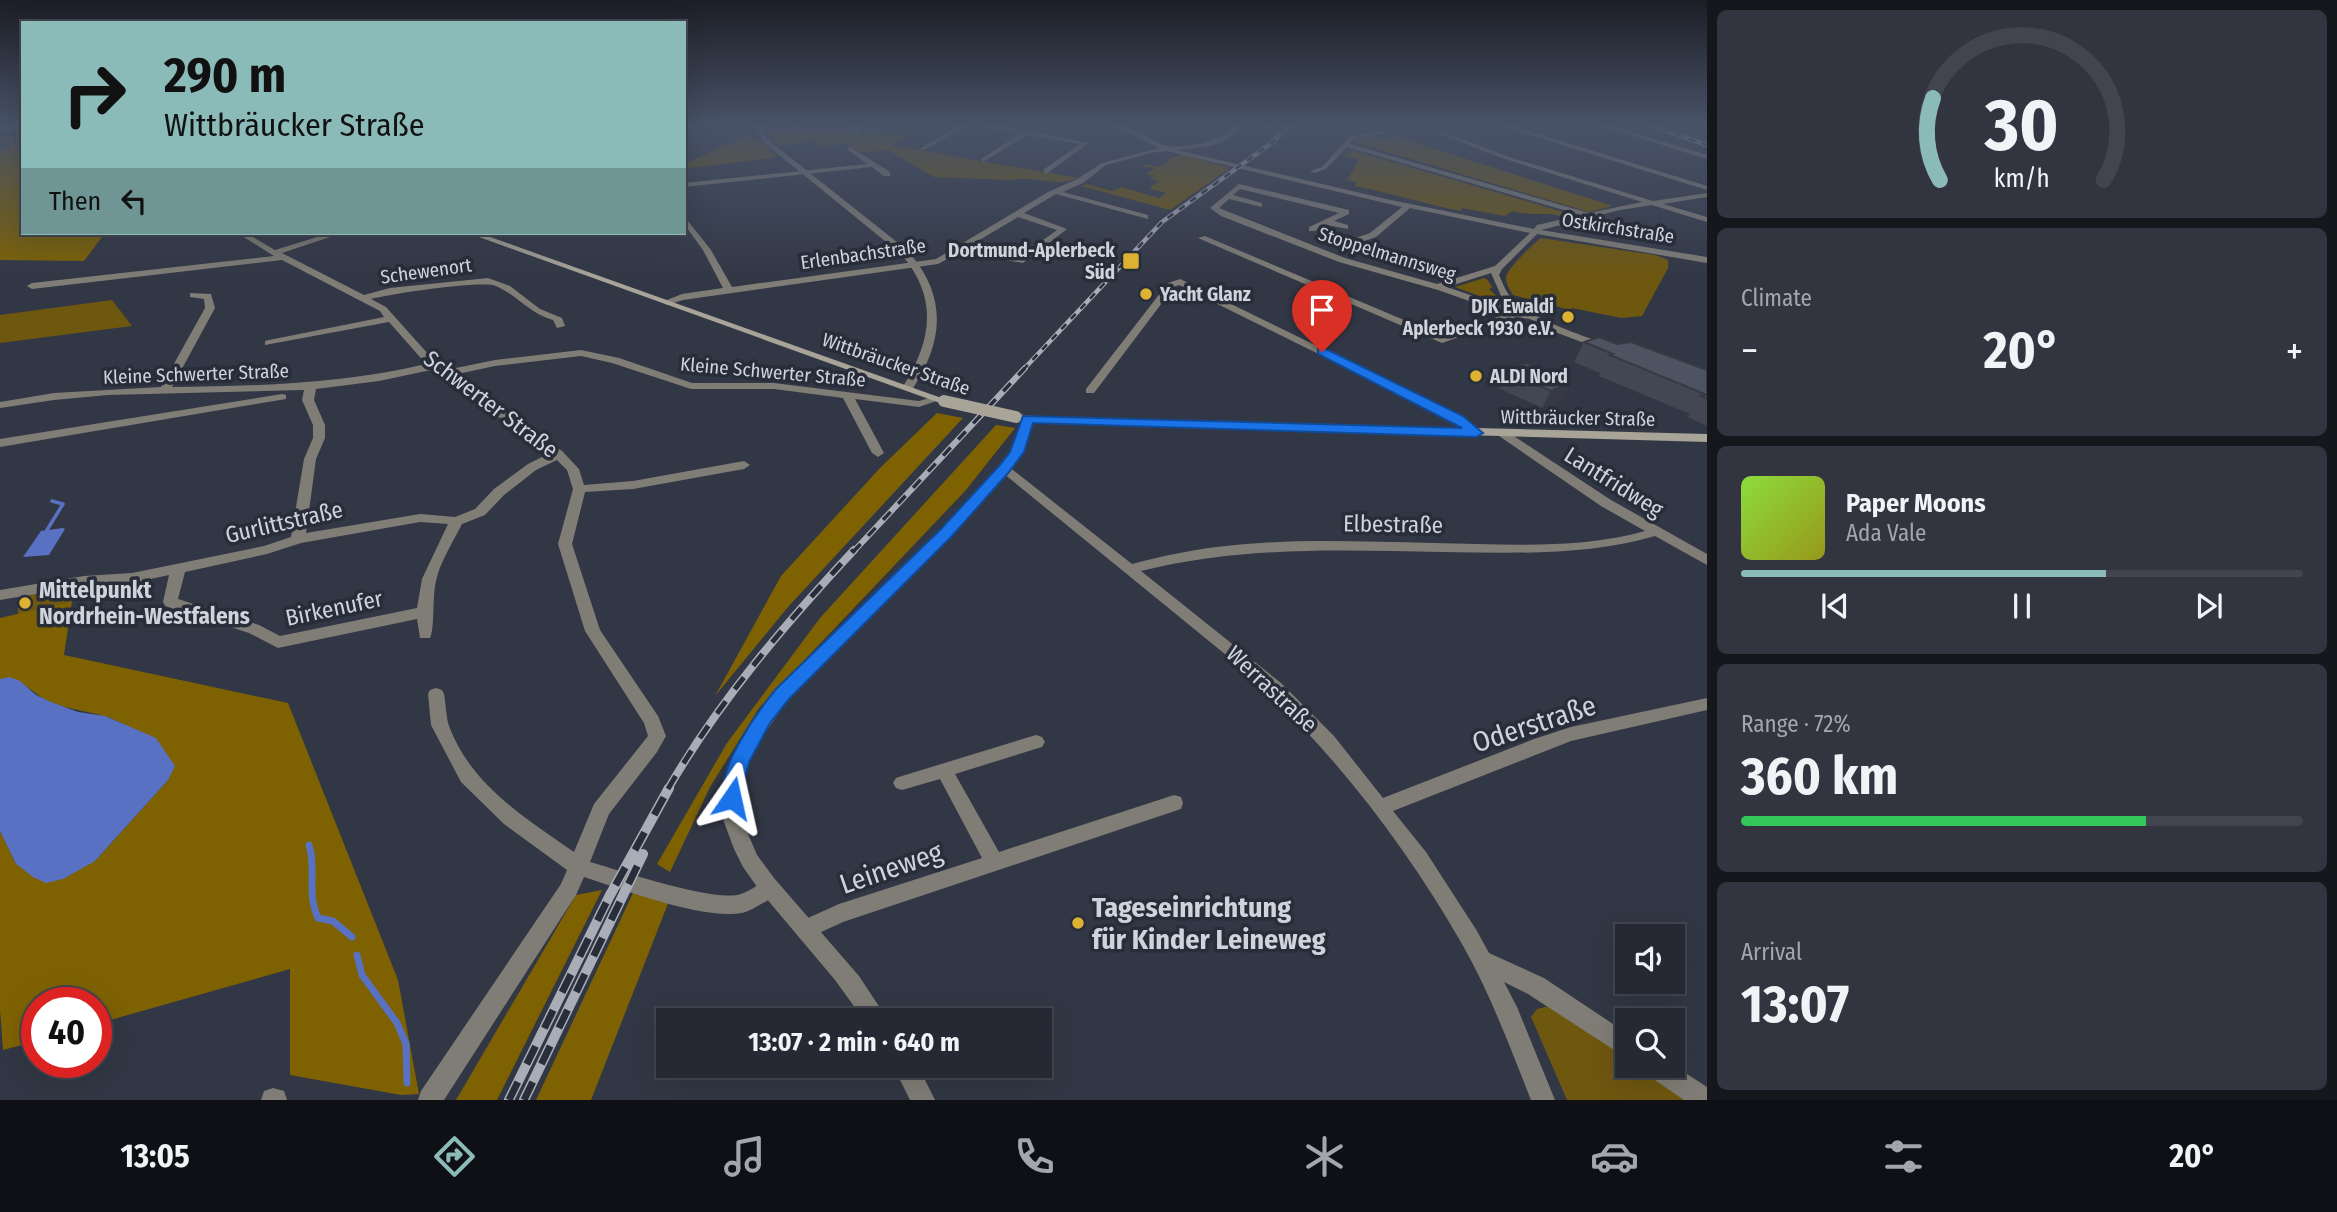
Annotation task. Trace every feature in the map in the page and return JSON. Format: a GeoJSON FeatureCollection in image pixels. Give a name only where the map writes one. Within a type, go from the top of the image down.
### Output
{"type":"FeatureCollection","features":[{"type":"Feature","properties":{"kind":"main road","name":"Wittbräucker Straße"},"geometry":{"type":"LineString","coordinates":[[478,235],[940,400],[1022,418],[1704,440]]}},
{"type":"Feature","properties":{"kind":"street"},"geometry":{"type":"LineString","coordinates":[[686,185],[781,176]]}},
{"type":"Feature","properties":{"kind":"street"},"geometry":{"type":"LineString","coordinates":[[810,176],[917,265],[933,302],[932,331],[918,374],[908,388]]}},
{"type":"Feature","properties":{"kind":"street","name":"Erlenbachstraße"},"geometry":{"type":"LineString","coordinates":[[667,302],[938,261],[1088,176]]}},
{"type":"Feature","properties":{"kind":"street","name":"Ostkirchstraße"},"geometry":{"type":"LineString","coordinates":[[1282,176],[1533,232],[1707,260]]}},
{"type":"Feature","properties":{"kind":"street"},"geometry":{"type":"LineString","coordinates":[[1454,176],[1587,215]]}},
{"type":"Feature","properties":{"kind":"street"},"geometry":{"type":"LineString","coordinates":[[1568,176],[1707,220]]}},
{"type":"Feature","properties":{"kind":"street"},"geometry":{"type":"LineString","coordinates":[[1669,176],[1707,188]]}},
{"type":"Feature","properties":{"kind":"street"},"geometry":{"type":"LineString","coordinates":[[1227,195],[1240,186],[1346,212],[1312,229]]}},
{"type":"Feature","properties":{"kind":"street"},"geometry":{"type":"LineString","coordinates":[[1056,192],[1145,217]]}},
{"type":"Feature","properties":{"kind":"street"},"geometry":{"type":"LineString","coordinates":[[1227,195],[1259,205]]}},
{"type":"Feature","properties":{"kind":"street","name":"Stoppelmannsweg"},"geometry":{"type":"LineString","coordinates":[[1227,195],[1214,210],[1330,256],[1441,288],[1515,314],[1532,316],[1559,330],[1613,350]]}},
{"type":"Feature","properties":{"kind":"street"},"geometry":{"type":"LineString","coordinates":[[1532,316],[1500,289],[1495,275],[1498,268],[1539,227],[1587,215],[1707,195]]}},
{"type":"Feature","properties":{"kind":"street"},"geometry":{"type":"LineString","coordinates":[[1353,242],[1373,235],[1408,206]]}},
{"type":"Feature","properties":{"kind":"street"},"geometry":{"type":"LineString","coordinates":[[960,249],[1020,261],[1063,229],[1018,214]]}},
{"type":"Feature","properties":{"kind":"street"},"geometry":{"type":"LineString","coordinates":[[686,221],[729,291]]}},
{"type":"Feature","properties":{"kind":"street"},"geometry":{"type":"LineString","coordinates":[[1327,222],[1345,227]]}},
{"type":"Feature","properties":{"kind":"street","name":"Schwerter Straße"},"geometry":{"type":"LineString","coordinates":[[244,235],[364,298],[392,318],[399,329],[439,370],[558,454],[573,470],[579,489]]}},
{"type":"Feature","properties":{"kind":"street"},"geometry":{"type":"LineString","coordinates":[[32,286],[279,255],[333,235]]}},
{"type":"Feature","properties":{"kind":"street"},"geometry":{"type":"LineString","coordinates":[[1202,238],[1443,340],[1515,314]]}},
{"type":"Feature","properties":{"kind":"street"},"geometry":{"type":"LineString","coordinates":[[1441,288],[1440,286],[1498,268]]}},
{"type":"Feature","properties":{"kind":"street","name":"Schewenort"},"geometry":{"type":"LineString","coordinates":[[364,298],[390,291],[488,281],[503,285],[541,316],[557,318],[560,326]]}},
{"type":"Feature","properties":{"kind":"street"},"geometry":{"type":"LineString","coordinates":[[1090,391],[1171,285],[1180,282],[1458,419],[1476,433]]}},
{"type":"Feature","properties":{"kind":"street"},"geometry":{"type":"LineString","coordinates":[[164,391],[210,308],[208,296],[193,295]]}},
{"type":"Feature","properties":{"kind":"street"},"geometry":{"type":"LineString","coordinates":[[269,343],[392,318]]}},
{"type":"Feature","properties":{"kind":"street","name":"Kleine Schwerter Straße"},"geometry":{"type":"LineString","coordinates":[[0,405],[46,397],[164,391],[309,391],[409,373],[581,353],[615,360],[691,386],[774,386],[919,404],[940,400]]}},
{"type":"Feature","properties":{"kind":"street"},"geometry":{"type":"LineString","coordinates":[[0,443],[309,391],[308,400],[319,425],[320,438],[310,459],[298,539]]}},
{"type":"Feature","properties":{"kind":"street"},"geometry":{"type":"LineString","coordinates":[[848,396],[878,453]]}},
{"type":"Feature","properties":{"kind":"street"},"geometry":{"type":"LineString","coordinates":[[869,1008],[770,888],[738,838],[733,817],[734,779],[748,744],[783,694],[946,532],[1004,469],[1017,452],[1022,418]]}},
{"type":"Feature","properties":{"kind":"street","name":"Lantfridweg"},"geometry":{"type":"LineString","coordinates":[[1503,433],[1562,475],[1655,532],[1707,560]]}},
{"type":"Feature","properties":{"kind":"street"},"geometry":{"type":"LineString","coordinates":[[425,634],[424,612],[433,566],[452,534],[456,521],[480,512],[516,480],[558,454]]}},
{"type":"Feature","properties":{"kind":"street"},"geometry":{"type":"LineString","coordinates":[[430,1100],[569,890],[589,834],[601,810],[657,736],[652,721],[593,631],[565,544],[579,489],[633,485],[744,465]]}},
{"type":"Feature","properties":{"kind":"street","name":"Werrastraße"},"geometry":{"type":"LineString","coordinates":[[1004,469],[1131,569],[1284,696],[1328,741],[1382,807],[1425,867],[1483,961],[1509,1015],[1543,1100]]}},
{"type":"Feature","properties":{"kind":"street","name":"Gurlittstraße"},"geometry":{"type":"LineString","coordinates":[[0,595],[84,581],[132,578],[267,550],[298,539],[420,518],[456,521]]}},
{"type":"Feature","properties":{"kind":"street","name":"Elbestraße"},"geometry":{"type":"LineString","coordinates":[[1131,569],[1187,557],[1274,547],[1526,548],[1603,542],[1655,532]]}},
{"type":"Feature","properties":{"kind":"street","name":"Birkenufer"},"geometry":{"type":"LineString","coordinates":[[178,569],[170,602],[254,629],[278,642],[424,612]]}},
{"type":"Feature","properties":{"kind":"street"},"geometry":{"type":"LineString","coordinates":[[436,694],[440,724],[467,777],[511,818],[579,867],[647,888],[717,905],[742,904],[770,888]]}},
{"type":"Feature","properties":{"kind":"street","name":"Oderstraße"},"geometry":{"type":"LineString","coordinates":[[1382,807],[1540,744],[1703,709]]}},
{"type":"Feature","properties":{"kind":"street"},"geometry":{"type":"LineString","coordinates":[[902,783],[1036,742]]}},
{"type":"Feature","properties":{"kind":"street"},"geometry":{"type":"LineString","coordinates":[[944,770],[995,863]]}},
{"type":"Feature","properties":{"kind":"street","name":"Leineweg"},"geometry":{"type":"LineString","coordinates":[[806,929],[839,914],[1174,803]]}},
{"type":"Feature","properties":{"kind":"street"},"geometry":{"type":"LineString","coordinates":[[1483,961],[1535,986],[1615,1039]]}},
{"type":"Feature","properties":{"kind":"street"},"geometry":{"type":"LineString","coordinates":[[911,1078],[923,1100]]}},
{"type":"Feature","properties":{"kind":"street"},"geometry":{"type":"LineString","coordinates":[[1672,1078],[1705,1100]]}},
{"type":"Feature","properties":{"kind":"shaded area"},"geometry":{"type":"Polygon","coordinates":[[[0,176],[21,176],[21,235],[104,235],[84,261],[0,260],[0,176]]]}},
{"type":"Feature","properties":{"kind":"shaded area"},"geometry":{"type":"Polygon","coordinates":[[[1069,176],[1078,178],[1054,182],[934,177],[1069,176]]]}},
{"type":"Feature","properties":{"kind":"shaded area"},"geometry":{"type":"Polygon","coordinates":[[[1153,176],[1218,176],[1170,210],[1081,186],[1087,184],[1112,191],[1122,187],[1159,198],[1166,193],[1151,189],[1151,186],[1159,181],[1149,179],[1153,176]]]}},
{"type":"Feature","properties":{"kind":"shaded area"},"geometry":{"type":"Polygon","coordinates":[[[1349,176],[1441,176],[1574,215],[1513,211],[1505,216],[1462,208],[1461,211],[1355,186],[1356,182],[1347,180],[1349,176]]]}},
{"type":"Feature","properties":{"kind":"shaded area"},"geometry":{"type":"Polygon","coordinates":[[[1469,176],[1521,176],[1613,206],[1589,212],[1469,176]]]}},
{"type":"Feature","properties":{"kind":"shaded area"},"geometry":{"type":"Polygon","coordinates":[[[1541,238],[1655,255],[1668,260],[1668,268],[1642,316],[1621,318],[1572,308],[1570,310],[1513,295],[1507,282],[1507,274],[1520,257],[1541,238]]]}},
{"type":"Feature","properties":{"kind":"shaded area"},"geometry":{"type":"Polygon","coordinates":[[[1484,278],[1492,288],[1489,289],[1509,307],[1455,287],[1484,278]]]}},
{"type":"Feature","properties":{"kind":"shaded area"},"geometry":{"type":"Polygon","coordinates":[[[112,300],[132,326],[0,343],[0,315],[112,300]]]}},
{"type":"Feature","properties":{"kind":"shaded area"},"geometry":{"type":"Polygon","coordinates":[[[937,413],[963,418],[788,607],[715,696],[781,576],[880,468],[937,413]]]}},
{"type":"Feature","properties":{"kind":"shaded area"},"geometry":{"type":"Polygon","coordinates":[[[996,425],[1015,428],[966,490],[759,708],[710,787],[670,872],[657,864],[727,743],[820,618],[996,425]]]}},
{"type":"Feature","properties":{"kind":"shaded area"},"geometry":{"type":"Polygon","coordinates":[[[84,586],[72,601],[18,614],[22,596],[84,586]]]}},
{"type":"Feature","properties":{"kind":"shaded area"},"geometry":{"type":"Polygon","coordinates":[[[72,601],[64,655],[288,703],[398,980],[419,1094],[401,1095],[290,1075],[290,969],[112,1019],[112,987],[21,987],[21,1045],[3,1050],[0,1009],[0,831],[16,864],[95,861],[168,780],[139,739],[121,723],[102,715],[52,703],[15,680],[0,679],[0,618],[72,601]]]}},
{"type":"Feature","properties":{"kind":"shaded area"},"geometry":{"type":"Polygon","coordinates":[[[602,890],[497,1100],[456,1100],[576,895],[602,890]]]}},
{"type":"Feature","properties":{"kind":"shaded area"},"geometry":{"type":"Polygon","coordinates":[[[634,891],[669,901],[591,1100],[536,1100],[634,891]]]}},
{"type":"Feature","properties":{"kind":"shaded area"},"geometry":{"type":"Polygon","coordinates":[[[1553,1005],[1615,1047],[1615,1078],[1659,1078],[1690,1100],[1567,1100],[1531,1017],[1537,1009],[1553,1005]]]}},
{"type":"Feature","properties":{"kind":"water"},"geometry":{"type":"Polygon","coordinates":[[[65,529],[49,555],[23,557],[41,531],[65,529]]]}},
{"type":"Feature","properties":{"kind":"water"},"geometry":{"type":"Polygon","coordinates":[[[10,677],[51,702],[78,712],[105,716],[156,738],[175,766],[168,780],[95,861],[63,879],[46,883],[16,864],[0,831],[0,679],[10,677]]]}},
{"type":"Feature","properties":{"kind":"building"},"geometry":{"type":"Polygon","coordinates":[[[1599,337],[1617,344],[1631,342],[1707,370],[1707,395],[1584,342],[1599,337]]]}},
{"type":"Feature","properties":{"kind":"building"},"geometry":{"type":"Polygon","coordinates":[[[1526,363],[1571,382],[1551,391],[1506,371],[1526,363]]]}},
{"type":"Feature","properties":{"kind":"waterway"},"geometry":{"type":"LineString","coordinates":[[47,530],[63,504],[52,501]]}},
{"type":"Feature","properties":{"kind":"waterway"},"geometry":{"type":"LineString","coordinates":[[309,845],[314,908],[318,918],[333,921],[352,937]]}},
{"type":"Feature","properties":{"kind":"waterway"},"geometry":{"type":"LineString","coordinates":[[357,955],[362,975],[397,1023],[406,1044],[407,1083]]}},
{"type":"Feature","properties":{"kind":"railway"},"geometry":{"type":"LineString","coordinates":[[1023,370],[1162,222],[1225,176]]}},
{"type":"Feature","properties":{"kind":"railway"},"geometry":{"type":"LineString","coordinates":[[853,552],[1025,368]]}},
{"type":"Feature","properties":{"kind":"railway"},"geometry":{"type":"LineString","coordinates":[[668,789],[709,725],[754,664],[854,550]]}},
{"type":"Feature","properties":{"kind":"railway"},"geometry":{"type":"LineString","coordinates":[[509,1100],[609,897],[669,788]]}},
{"type":"Feature","properties":{"kind":"railway"},"geometry":{"type":"LineString","coordinates":[[524,1100],[643,854]]}},
{"type":"Feature","properties":{"kind":"place","name":"Dortmund-Aplerbeck Süd"},"geometry":{"type":"Point","coordinates":[1131,261]}},
{"type":"Feature","properties":{"kind":"place","name":"Yacht Glanz"},"geometry":{"type":"Point","coordinates":[1146,294]}},
{"type":"Feature","properties":{"kind":"place","name":"DJK Ewaldi Aplerbeck 1930 e.V."},"geometry":{"type":"Point","coordinates":[1568,317]}},
{"type":"Feature","properties":{"kind":"place","name":"ALDI Nord"},"geometry":{"type":"Point","coordinates":[1476,376]}},
{"type":"Feature","properties":{"kind":"place","name":"Mittelpunkt Nordrhein-Westfalens"},"geometry":{"type":"Point","coordinates":[25,603]}},
{"type":"Feature","properties":{"kind":"place","name":"Tageseinrichtung für Kinder Leineweg"},"geometry":{"type":"Point","coordinates":[1078,923]}},
{"type":"Feature","properties":{"kind":"route"},"geometry":{"type":"LineString","coordinates":[[732,798],[739,762],[764,718],[783,694],[946,532],[1012,461],[1028,419],[1476,433],[1458,419],[1322,352]]}}]}
